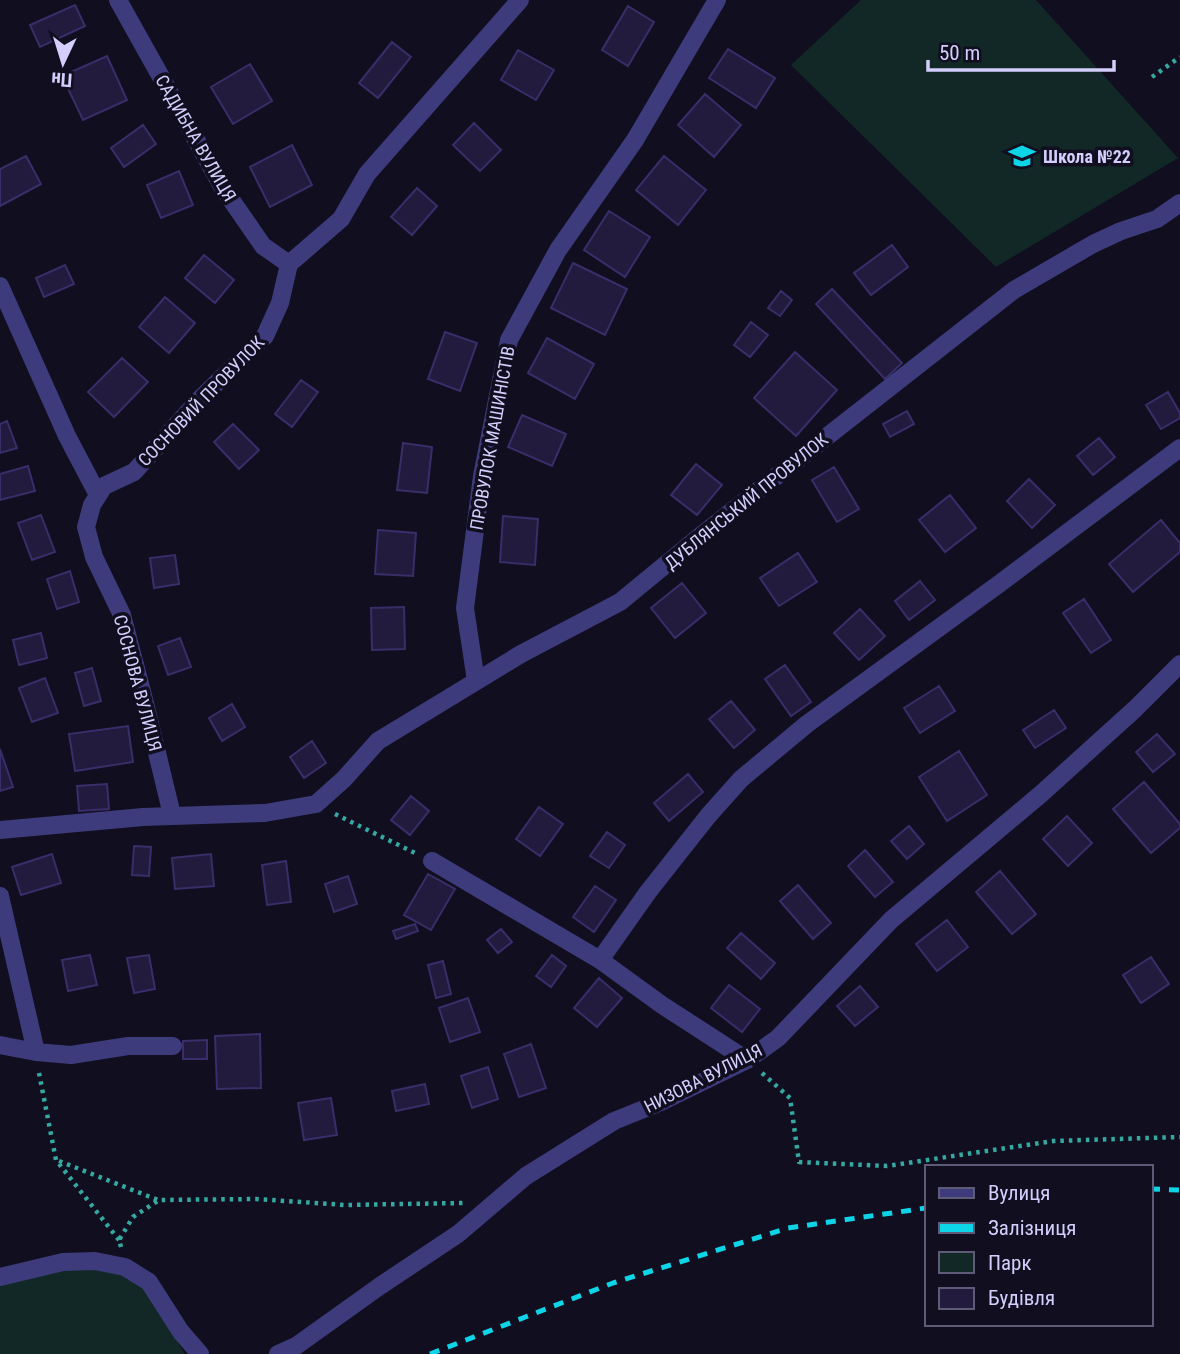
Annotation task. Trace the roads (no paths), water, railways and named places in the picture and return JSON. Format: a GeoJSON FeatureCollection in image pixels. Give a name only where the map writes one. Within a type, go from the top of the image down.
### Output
{"type":"FeatureCollection","features":[{"type":"Feature","properties":{"kind":"street","name":"САДИБНА ВУЛИЦЯ"},"geometry":{"type":"LineString","coordinates":[[118,0],[223,188],[262,246],[289,264]]}},
{"type":"Feature","properties":{"kind":"street"},"geometry":{"type":"LineString","coordinates":[[289,264],[341,219],[367,174],[520,0]]}},
{"type":"Feature","properties":{"kind":"street","name":"ПРОВУЛОК МАШИНІСТІВ"},"geometry":{"type":"LineString","coordinates":[[476,681],[465,608],[482,476],[509,340],[558,250],[635,140],[717,0]]}},
{"type":"Feature","properties":{"kind":"street","name":"ДУБЛЯНСЬКИЙ ПРОВУЛОК"},"geometry":{"type":"LineString","coordinates":[[172,815],[265,813],[316,804],[344,779],[378,741],[521,654],[620,602],[1014,290],[1093,244],[1157,219],[1180,203]]}},
{"type":"Feature","properties":{"kind":"street","name":"СОСНОВИЙ ПРОВУЛОК"},"geometry":{"type":"LineString","coordinates":[[99,495],[104,486],[134,472],[198,401],[265,336],[280,303],[289,264]]}},
{"type":"Feature","properties":{"kind":"street"},"geometry":{"type":"LineString","coordinates":[[0,286],[67,436],[99,495]]}},
{"type":"Feature","properties":{"kind":"street"},"geometry":{"type":"LineString","coordinates":[[600,960],[648,892],[741,779],[807,724],[1180,449]]}},
{"type":"Feature","properties":{"kind":"street","name":"СОСНОВА ВУЛИЦЯ"},"geometry":{"type":"LineString","coordinates":[[99,495],[92,505],[86,527],[94,557],[122,615],[172,815]]}},
{"type":"Feature","properties":{"kind":"street","name":"НИЗОВА ВУЛИЦЯ"},"geometry":{"type":"LineString","coordinates":[[278,1354],[296,1346],[458,1234],[526,1176],[614,1121],[661,1102],[747,1060],[778,1038],[891,920],[1041,794],[1135,709],[1180,664]]}},
{"type":"Feature","properties":{"kind":"street"},"geometry":{"type":"LineString","coordinates":[[0,830],[172,815]]}},
{"type":"Feature","properties":{"kind":"street"},"geometry":{"type":"LineString","coordinates":[[432,862],[600,960],[747,1060]]}},
{"type":"Feature","properties":{"kind":"street"},"geometry":{"type":"LineString","coordinates":[[0,897],[36,1052]]}},
{"type":"Feature","properties":{"kind":"street"},"geometry":{"type":"LineString","coordinates":[[0,1045],[71,1055],[128,1046],[173,1046]]}},
{"type":"Feature","properties":{"kind":"street"},"geometry":{"type":"LineString","coordinates":[[0,1278],[63,1262],[95,1261],[125,1267],[149,1282],[181,1332],[200,1354]]}},
{"type":"Feature","properties":{"kind":"railway"},"geometry":{"type":"LineString","coordinates":[[1152,1189],[1180,1190]]}},
{"type":"Feature","properties":{"kind":"railway"},"geometry":{"type":"LineString","coordinates":[[430,1354],[613,1283],[788,1228],[925,1208]]}},
{"type":"Feature","properties":{"kind":"place","name":"Школа №22"},"geometry":{"type":"Point","coordinates":[1022,156]}}]}
